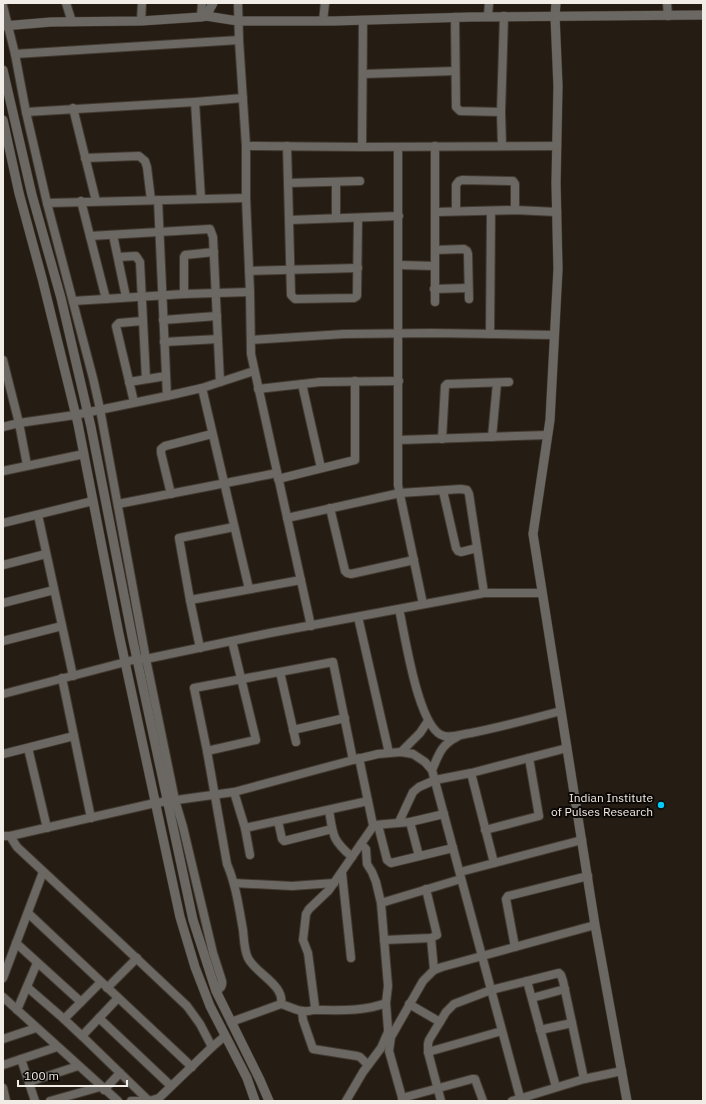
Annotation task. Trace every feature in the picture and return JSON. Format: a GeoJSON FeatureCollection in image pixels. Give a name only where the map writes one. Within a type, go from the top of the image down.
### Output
{"type":"FeatureCollection","features":[{"type":"Feature","properties":{"kind":"street"},"geometry":{"type":"LineString","coordinates":[[66,3],[72,22]]}},
{"type":"Feature","properties":{"kind":"street"},"geometry":{"type":"LineString","coordinates":[[141,21],[142,3]]}},
{"type":"Feature","properties":{"kind":"street"},"geometry":{"type":"LineString","coordinates":[[202,3],[203,17]]}},
{"type":"Feature","properties":{"kind":"street"},"geometry":{"type":"LineString","coordinates":[[203,17],[213,3]]}},
{"type":"Feature","properties":{"kind":"street"},"geometry":{"type":"LineString","coordinates":[[238,3],[246,146],[246,198],[251,354],[311,626]]}},
{"type":"Feature","properties":{"kind":"street"},"geometry":{"type":"LineString","coordinates":[[323,21],[325,3]]}},
{"type":"Feature","properties":{"kind":"street"},"geometry":{"type":"LineString","coordinates":[[488,3],[488,16]]}},
{"type":"Feature","properties":{"kind":"street"},"geometry":{"type":"LineString","coordinates":[[556,3],[555,16],[558,86],[558,269],[550,420],[533,534],[595,925],[627,1101]]}},
{"type":"Feature","properties":{"kind":"street"},"geometry":{"type":"LineString","coordinates":[[667,3],[668,16]]}},
{"type":"Feature","properties":{"kind":"street"},"geometry":{"type":"LineString","coordinates":[[3,6],[6,26],[15,54],[26,112],[47,203],[100,409],[118,504],[141,659]]}},
{"type":"Feature","properties":{"kind":"street"},"geometry":{"type":"LineString","coordinates":[[6,26],[51,22],[141,21],[203,17],[238,21],[323,21],[488,16],[703,16]]}},
{"type":"Feature","properties":{"kind":"street"},"geometry":{"type":"LineString","coordinates":[[502,146],[501,112],[504,16]]}},
{"type":"Feature","properties":{"kind":"street"},"geometry":{"type":"LineString","coordinates":[[455,17],[457,110],[501,112]]}},
{"type":"Feature","properties":{"kind":"street"},"geometry":{"type":"LineString","coordinates":[[362,147],[363,20]]}},
{"type":"Feature","properties":{"kind":"street"},"geometry":{"type":"LineString","coordinates":[[15,54],[239,40]]}},
{"type":"Feature","properties":{"kind":"street"},"geometry":{"type":"LineString","coordinates":[[3,70],[32,195],[61,298],[87,412],[171,801],[193,920],[216,991],[260,1080],[268,1101]]}},
{"type":"Feature","properties":{"kind":"street"},"geometry":{"type":"LineString","coordinates":[[363,74],[455,71]]}},
{"type":"Feature","properties":{"kind":"street"},"geometry":{"type":"LineString","coordinates":[[26,112],[243,98]]}},
{"type":"Feature","properties":{"kind":"street"},"geometry":{"type":"LineString","coordinates":[[195,102],[201,199]]}},
{"type":"Feature","properties":{"kind":"street"},"geometry":{"type":"LineString","coordinates":[[73,108],[96,201]]}},
{"type":"Feature","properties":{"kind":"street"},"geometry":{"type":"LineString","coordinates":[[3,120],[19,193],[42,278],[84,454],[125,662],[180,917],[195,967],[210,1006],[224,1036],[247,1078],[255,1101]]}},
{"type":"Feature","properties":{"kind":"street"},"geometry":{"type":"LineString","coordinates":[[246,146],[557,146]]}},
{"type":"Feature","properties":{"kind":"street"},"geometry":{"type":"LineString","coordinates":[[288,146],[291,295],[295,298],[354,298],[357,296],[358,218]]}},
{"type":"Feature","properties":{"kind":"street"},"geometry":{"type":"LineString","coordinates":[[434,302],[435,146]]}},
{"type":"Feature","properties":{"kind":"street"},"geometry":{"type":"LineString","coordinates":[[398,147],[398,485],[423,604]]}},
{"type":"Feature","properties":{"kind":"street"},"geometry":{"type":"LineString","coordinates":[[85,158],[139,156],[145,161],[147,166],[155,200],[160,232],[167,396]]}},
{"type":"Feature","properties":{"kind":"street"},"geometry":{"type":"LineString","coordinates":[[456,211],[456,184],[458,181],[462,180],[513,180],[515,184],[515,210]]}},
{"type":"Feature","properties":{"kind":"street"},"geometry":{"type":"LineString","coordinates":[[288,183],[360,181]]}},
{"type":"Feature","properties":{"kind":"street"},"geometry":{"type":"LineString","coordinates":[[336,182],[336,218]]}},
{"type":"Feature","properties":{"kind":"street"},"geometry":{"type":"LineString","coordinates":[[47,203],[246,198]]}},
{"type":"Feature","properties":{"kind":"street"},"geometry":{"type":"LineString","coordinates":[[80,202],[106,299]]}},
{"type":"Feature","properties":{"kind":"street"},"geometry":{"type":"LineString","coordinates":[[435,212],[515,210],[557,212]]}},
{"type":"Feature","properties":{"kind":"street"},"geometry":{"type":"LineString","coordinates":[[490,334],[491,211]]}},
{"type":"Feature","properties":{"kind":"street"},"geometry":{"type":"LineString","coordinates":[[289,220],[399,216]]}},
{"type":"Feature","properties":{"kind":"street"},"geometry":{"type":"LineString","coordinates":[[90,236],[210,229],[213,236],[220,382]]}},
{"type":"Feature","properties":{"kind":"street"},"geometry":{"type":"LineString","coordinates":[[113,235],[126,297]]}},
{"type":"Feature","properties":{"kind":"street"},"geometry":{"type":"LineString","coordinates":[[435,250],[464,249],[467,251],[469,299]]}},
{"type":"Feature","properties":{"kind":"street"},"geometry":{"type":"LineString","coordinates":[[184,294],[185,255],[214,252]]}},
{"type":"Feature","properties":{"kind":"street"},"geometry":{"type":"LineString","coordinates":[[118,257],[134,255],[139,258],[146,379]]}},
{"type":"Feature","properties":{"kind":"street"},"geometry":{"type":"LineString","coordinates":[[399,265],[435,266]]}},
{"type":"Feature","properties":{"kind":"street"},"geometry":{"type":"LineString","coordinates":[[249,271],[358,268]]}},
{"type":"Feature","properties":{"kind":"street"},"geometry":{"type":"LineString","coordinates":[[434,289],[468,288]]}},
{"type":"Feature","properties":{"kind":"street"},"geometry":{"type":"LineString","coordinates":[[73,301],[184,294],[250,292]]}},
{"type":"Feature","properties":{"kind":"street"},"geometry":{"type":"LineString","coordinates":[[163,320],[217,316]]}},
{"type":"Feature","properties":{"kind":"street"},"geometry":{"type":"LineString","coordinates":[[134,402],[116,326],[119,323],[142,321]]}},
{"type":"Feature","properties":{"kind":"street"},"geometry":{"type":"LineString","coordinates":[[250,340],[344,334],[554,335]]}},
{"type":"Feature","properties":{"kind":"street"},"geometry":{"type":"LineString","coordinates":[[164,342],[218,339]]}},
{"type":"Feature","properties":{"kind":"street"},"geometry":{"type":"LineString","coordinates":[[3,360],[6,381],[19,423],[27,466]]}},
{"type":"Feature","properties":{"kind":"street"},"geometry":{"type":"LineString","coordinates":[[3,427],[19,423],[75,415],[167,396],[202,388],[254,371]]}},
{"type":"Feature","properties":{"kind":"street"},"geometry":{"type":"LineString","coordinates":[[130,382],[166,376]]}},
{"type":"Feature","properties":{"kind":"street"},"geometry":{"type":"LineString","coordinates":[[118,504],[321,468],[354,460],[355,381]]}},
{"type":"Feature","properties":{"kind":"street"},"geometry":{"type":"LineString","coordinates":[[258,389],[320,382],[399,381]]}},
{"type":"Feature","properties":{"kind":"street"},"geometry":{"type":"LineString","coordinates":[[442,439],[445,386],[447,384],[509,382]]}},
{"type":"Feature","properties":{"kind":"street"},"geometry":{"type":"LineString","coordinates":[[492,437],[497,383]]}},
{"type":"Feature","properties":{"kind":"street"},"geometry":{"type":"LineString","coordinates":[[302,384],[321,468]]}},
{"type":"Feature","properties":{"kind":"street"},"geometry":{"type":"LineString","coordinates":[[202,388],[249,589]]}},
{"type":"Feature","properties":{"kind":"street"},"geometry":{"type":"LineString","coordinates":[[171,494],[161,448],[212,434]]}},
{"type":"Feature","properties":{"kind":"street"},"geometry":{"type":"LineString","coordinates":[[398,440],[547,435]]}},
{"type":"Feature","properties":{"kind":"street"},"geometry":{"type":"LineString","coordinates":[[3,471],[84,454]]}},
{"type":"Feature","properties":{"kind":"street"},"geometry":{"type":"LineString","coordinates":[[287,518],[400,494],[461,489],[467,490],[470,494],[484,593]]}},
{"type":"Feature","properties":{"kind":"street"},"geometry":{"type":"LineString","coordinates":[[443,491],[456,548],[461,552],[477,548]]}},
{"type":"Feature","properties":{"kind":"street"},"geometry":{"type":"LineString","coordinates":[[3,523],[93,501]]}},
{"type":"Feature","properties":{"kind":"street"},"geometry":{"type":"LineString","coordinates":[[330,508],[345,571],[348,573],[351,574],[414,560]]}},
{"type":"Feature","properties":{"kind":"street"},"geometry":{"type":"LineString","coordinates":[[38,515],[73,676]]}},
{"type":"Feature","properties":{"kind":"street"},"geometry":{"type":"LineString","coordinates":[[200,648],[179,538],[234,527]]}},
{"type":"Feature","properties":{"kind":"street"},"geometry":{"type":"LineString","coordinates":[[3,565],[46,554]]}},
{"type":"Feature","properties":{"kind":"street"},"geometry":{"type":"LineString","coordinates":[[190,600],[301,580]]}},
{"type":"Feature","properties":{"kind":"street"},"geometry":{"type":"LineString","coordinates":[[3,603],[54,590]]}},
{"type":"Feature","properties":{"kind":"street"},"geometry":{"type":"LineString","coordinates":[[3,694],[125,662],[399,610],[423,604],[484,593],[542,593]]}},
{"type":"Feature","properties":{"kind":"street"},"geometry":{"type":"LineString","coordinates":[[399,610],[417,695],[428,721],[435,732],[444,736],[459,735],[494,728],[561,711]]}},
{"type":"Feature","properties":{"kind":"street"},"geometry":{"type":"LineString","coordinates":[[358,617],[389,753]]}},
{"type":"Feature","properties":{"kind":"street"},"geometry":{"type":"LineString","coordinates":[[3,641],[62,626]]}},
{"type":"Feature","properties":{"kind":"street"},"geometry":{"type":"LineString","coordinates":[[207,750],[256,740],[232,641]]}},
{"type":"Feature","properties":{"kind":"street"},"geometry":{"type":"LineString","coordinates":[[281,1004],[282,999],[280,992],[250,963],[246,954],[234,883],[227,864],[217,811],[216,794],[194,688],[333,662],[345,718],[356,759],[387,860],[391,863],[453,848]]}},
{"type":"Feature","properties":{"kind":"street"},"geometry":{"type":"LineString","coordinates":[[280,672],[296,742]]}},
{"type":"Feature","properties":{"kind":"street"},"geometry":{"type":"LineString","coordinates":[[62,678],[91,818]]}},
{"type":"Feature","properties":{"kind":"street"},"geometry":{"type":"LineString","coordinates":[[293,730],[345,718]]}},
{"type":"Feature","properties":{"kind":"street"},"geometry":{"type":"LineString","coordinates":[[401,752],[420,733],[428,721]]}},
{"type":"Feature","properties":{"kind":"street"},"geometry":{"type":"LineString","coordinates":[[432,770],[440,752],[447,742],[459,735]]}},
{"type":"Feature","properties":{"kind":"street"},"geometry":{"type":"LineString","coordinates":[[3,754],[74,736]]}},
{"type":"Feature","properties":{"kind":"street"},"geometry":{"type":"LineString","coordinates":[[28,748],[47,828]]}},
{"type":"Feature","properties":{"kind":"street"},"geometry":{"type":"LineString","coordinates":[[399,822],[418,787],[435,780],[471,773],[567,748]]}},
{"type":"Feature","properties":{"kind":"street"},"geometry":{"type":"LineString","coordinates":[[7,836],[155,803],[234,792],[356,759],[389,753],[401,752],[413,754],[425,762],[432,770],[502,1031],[518,1100],[584,1079],[622,1071]]}},
{"type":"Feature","properties":{"kind":"street"},"geometry":{"type":"LineString","coordinates":[[485,830],[539,816],[528,758]]}},
{"type":"Feature","properties":{"kind":"street"},"geometry":{"type":"LineString","coordinates":[[471,773],[494,863]]}},
{"type":"Feature","properties":{"kind":"street"},"geometry":{"type":"LineString","coordinates":[[234,792],[245,828],[250,855]]}},
{"type":"Feature","properties":{"kind":"street"},"geometry":{"type":"LineString","coordinates":[[245,828],[368,801]]}},
{"type":"Feature","properties":{"kind":"street"},"geometry":{"type":"LineString","coordinates":[[329,810],[335,839],[338,844],[352,857]]}},
{"type":"Feature","properties":{"kind":"street"},"geometry":{"type":"LineString","coordinates":[[313,1010],[315,1004],[308,953],[303,940],[308,909],[325,895],[376,825],[410,822],[444,814]]}},
{"type":"Feature","properties":{"kind":"street"},"geometry":{"type":"LineString","coordinates":[[278,821],[282,839],[284,841],[332,830]]}},
{"type":"Feature","properties":{"kind":"street"},"geometry":{"type":"LineString","coordinates":[[410,822],[419,856]]}},
{"type":"Feature","properties":{"kind":"street"},"geometry":{"type":"LineString","coordinates":[[7,836],[43,872],[137,958],[193,1014],[212,1047]]}},
{"type":"Feature","properties":{"kind":"street"},"geometry":{"type":"LineString","coordinates":[[381,902],[426,889],[494,863],[582,840]]}},
{"type":"Feature","properties":{"kind":"street"},"geometry":{"type":"LineString","coordinates":[[361,844],[366,849],[367,864],[376,882],[381,902],[388,986],[386,1003],[390,1034],[389,1051],[403,1099],[472,1079],[475,1080],[483,1101]]}},
{"type":"Feature","properties":{"kind":"street"},"geometry":{"type":"LineString","coordinates":[[3,978],[43,872]]}},
{"type":"Feature","properties":{"kind":"street"},"geometry":{"type":"LineString","coordinates":[[342,873],[350,958]]}},
{"type":"Feature","properties":{"kind":"street"},"geometry":{"type":"LineString","coordinates":[[515,947],[506,899],[508,896],[588,876]]}},
{"type":"Feature","properties":{"kind":"street"},"geometry":{"type":"LineString","coordinates":[[234,883],[292,886],[334,883]]}},
{"type":"Feature","properties":{"kind":"street"},"geometry":{"type":"LineString","coordinates":[[384,940],[431,938],[437,935],[426,889]]}},
{"type":"Feature","properties":{"kind":"street"},"geometry":{"type":"LineString","coordinates":[[28,913],[192,1067]]}},
{"type":"Feature","properties":{"kind":"street"},"geometry":{"type":"LineString","coordinates":[[346,1101],[423,981],[434,970],[595,925]]}},
{"type":"Feature","properties":{"kind":"street"},"geometry":{"type":"LineString","coordinates":[[431,938],[434,970]]}},
{"type":"Feature","properties":{"kind":"street"},"geometry":{"type":"LineString","coordinates":[[16,943],[81,1002]]}},
{"type":"Feature","properties":{"kind":"street"},"geometry":{"type":"LineString","coordinates":[[107,988],[137,958]]}},
{"type":"Feature","properties":{"kind":"street"},"geometry":{"type":"LineString","coordinates":[[17,1010],[37,962]]}},
{"type":"Feature","properties":{"kind":"street"},"geometry":{"type":"LineString","coordinates":[[441,1101],[428,1052],[428,1044],[446,1012],[454,1004],[491,990],[559,973],[564,981],[584,1079]]}},
{"type":"Feature","properties":{"kind":"street"},"geometry":{"type":"LineString","coordinates":[[527,981],[556,1087]]}},
{"type":"Feature","properties":{"kind":"street"},"geometry":{"type":"LineString","coordinates":[[64,1019],[101,982]]}},
{"type":"Feature","properties":{"kind":"street"},"geometry":{"type":"LineString","coordinates":[[27,987],[64,1019],[149,1101]]}},
{"type":"Feature","properties":{"kind":"street"},"geometry":{"type":"LineString","coordinates":[[532,998],[565,989]]}},
{"type":"Feature","properties":{"kind":"street"},"geometry":{"type":"LineString","coordinates":[[3,997],[118,1101]]}},
{"type":"Feature","properties":{"kind":"street"},"geometry":{"type":"LineString","coordinates":[[82,1036],[118,998]]}},
{"type":"Feature","properties":{"kind":"street"},"geometry":{"type":"LineString","coordinates":[[231,1022],[281,1004],[302,1012],[306,1012],[313,1010],[369,1008],[386,1003]]}},
{"type":"Feature","properties":{"kind":"street"},"geometry":{"type":"LineString","coordinates":[[409,1004],[440,1022]]}},
{"type":"Feature","properties":{"kind":"street"},"geometry":{"type":"LineString","coordinates":[[302,1012],[305,1027],[313,1049],[357,1056],[368,1065]]}},
{"type":"Feature","properties":{"kind":"street"},"geometry":{"type":"LineString","coordinates":[[99,1018],[171,1086]]}},
{"type":"Feature","properties":{"kind":"street"},"geometry":{"type":"LineString","coordinates":[[540,1030],[572,1022]]}},
{"type":"Feature","properties":{"kind":"street"},"geometry":{"type":"LineString","coordinates":[[3,1039],[36,1028]]}},
{"type":"Feature","properties":{"kind":"street"},"geometry":{"type":"LineString","coordinates":[[428,1052],[502,1031]]}},
{"type":"Feature","properties":{"kind":"street"},"geometry":{"type":"LineString","coordinates":[[131,1101],[149,1101],[159,1098],[224,1036]]}},
{"type":"Feature","properties":{"kind":"street"},"geometry":{"type":"LineString","coordinates":[[3,1065],[57,1047]]}},
{"type":"Feature","properties":{"kind":"street"},"geometry":{"type":"LineString","coordinates":[[21,1059],[35,1101]]}},
{"type":"Feature","properties":{"kind":"street"},"geometry":{"type":"LineString","coordinates":[[29,1082],[78,1066]]}},
{"type":"Feature","properties":{"kind":"street"},"geometry":{"type":"LineString","coordinates":[[50,1101],[102,1088],[120,1073]]}},
{"type":"Feature","properties":{"kind":"street"},"geometry":{"type":"LineString","coordinates":[[3,1088],[6,1101]]}},
{"type":"Feature","properties":{"kind":"place","name":"Indian Institute of Pulses Research"},"geometry":{"type":"Point","coordinates":[661,805]}}]}
